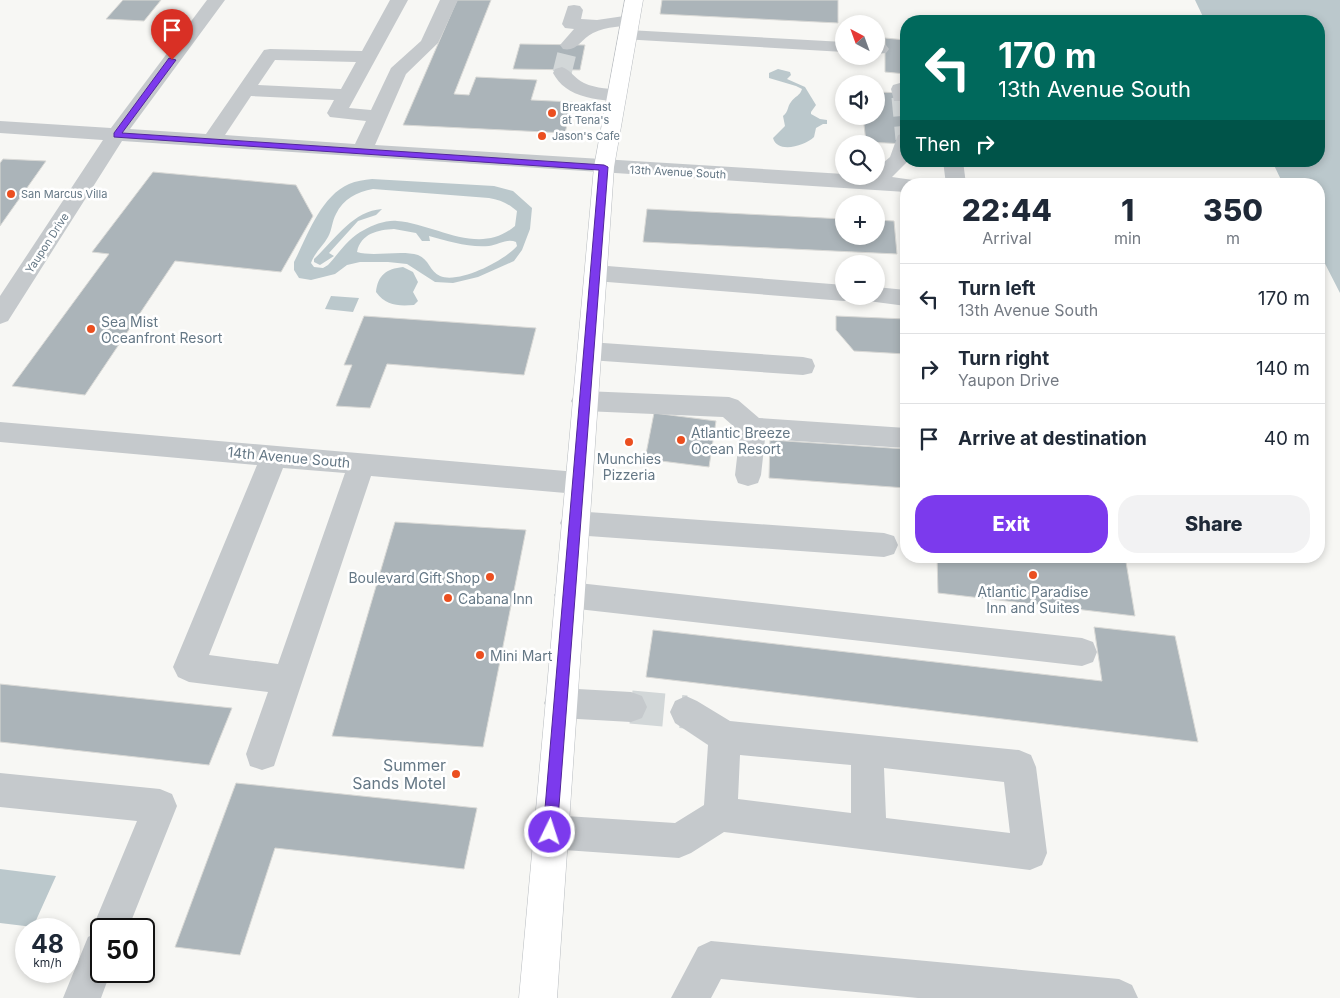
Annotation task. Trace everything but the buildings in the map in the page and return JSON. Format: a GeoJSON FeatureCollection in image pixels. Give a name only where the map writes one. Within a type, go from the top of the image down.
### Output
{"type":"FeatureCollection","features":[{"type":"Feature","properties":{"kind":"main road"},"geometry":{"type":"LineString","coordinates":[[538,998],[577,483],[604,167],[634,0]]}},
{"type":"Feature","properties":{"kind":"street","name":"Yaupon Drive"},"geometry":{"type":"LineString","coordinates":[[0,315],[116,135],[216,0]]}},
{"type":"Feature","properties":{"kind":"street"},"geometry":{"type":"LineString","coordinates":[[378,116],[337,112],[399,0]]}},
{"type":"Feature","properties":{"kind":"street"},"geometry":{"type":"LineString","coordinates":[[362,152],[398,72],[429,43],[449,0]]}},
{"type":"Feature","properties":{"kind":"street"},"geometry":{"type":"LineString","coordinates":[[574,10],[571,24],[835,46]]}},
{"type":"Feature","properties":{"kind":"street"},"geometry":{"type":"LineString","coordinates":[[569,45],[575,35],[595,25]]}},
{"type":"Feature","properties":{"kind":"street"},"geometry":{"type":"LineString","coordinates":[[211,142],[270,54],[367,57]]}},
{"type":"Feature","properties":{"kind":"street"},"geometry":{"type":"LineString","coordinates":[[562,73],[567,82],[581,90],[617,96]]}},
{"type":"Feature","properties":{"kind":"street"},"geometry":{"type":"LineString","coordinates":[[246,90],[346,95]]}},
{"type":"Feature","properties":{"kind":"street","name":"13th Avenue South"},"geometry":{"type":"LineString","coordinates":[[0,127],[362,152],[835,181]]}},
{"type":"Feature","properties":{"kind":"street"},"geometry":{"type":"LineString","coordinates":[[885,172],[899,160],[900,156]]}},
{"type":"Feature","properties":{"kind":"street","name":"13th Avenue South"},"geometry":{"type":"LineString","coordinates":[[885,184],[900,185]]}},
{"type":"Feature","properties":{"kind":"street"},"geometry":{"type":"LineString","coordinates":[[595,273],[835,292]]}},
{"type":"Feature","properties":{"kind":"street"},"geometry":{"type":"LineString","coordinates":[[885,296],[900,297]]}},
{"type":"Feature","properties":{"kind":"street"},"geometry":{"type":"LineString","coordinates":[[589,351],[803,366]]}},
{"type":"Feature","properties":{"kind":"street"},"geometry":{"type":"LineString","coordinates":[[584,401],[729,407],[753,428],[900,438]]}},
{"type":"Feature","properties":{"kind":"street"},"geometry":{"type":"LineString","coordinates":[[748,475],[753,428]]}},
{"type":"Feature","properties":{"kind":"street","name":"14th Avenue South"},"geometry":{"type":"LineString","coordinates":[[0,432],[577,483]]}},
{"type":"Feature","properties":{"kind":"street"},"geometry":{"type":"LineString","coordinates":[[274,456],[189,667],[287,680]]}},
{"type":"Feature","properties":{"kind":"street"},"geometry":{"type":"LineString","coordinates":[[262,754],[362,464]]}},
{"type":"Feature","properties":{"kind":"street"},"geometry":{"type":"LineString","coordinates":[[574,523],[884,545]]}},
{"type":"Feature","properties":{"kind":"street"},"geometry":{"type":"LineString","coordinates":[[569,595],[1082,652]]}},
{"type":"Feature","properties":{"kind":"street"},"geometry":{"type":"LineString","coordinates":[[560,704],[631,707]]}},
{"type":"Feature","properties":{"kind":"street"},"geometry":{"type":"LineString","coordinates":[[550,832],[679,841],[720,814],[1030,853],[1018,768],[867,750],[725,737],[686,712]]}},
{"type":"Feature","properties":{"kind":"street"},"geometry":{"type":"LineString","coordinates":[[720,814],[725,737]]}},
{"type":"Feature","properties":{"kind":"street"},"geometry":{"type":"LineString","coordinates":[[867,750],[869,833]]}},
{"type":"Feature","properties":{"kind":"street"},"geometry":{"type":"LineString","coordinates":[[0,790],[160,806],[114,918]]}},
{"type":"Feature","properties":{"kind":"street"},"geometry":{"type":"LineString","coordinates":[[690,998],[711,960],[1119,998]]}},
{"type":"Feature","properties":{"kind":"street"},"geometry":{"type":"LineString","coordinates":[[82,998],[90,978]]}},
{"type":"Feature","properties":{"kind":"shaded area"},"geometry":{"type":"Polygon","coordinates":[[[1195,0],[1340,0],[1340,293],[1325,264],[1325,178],[1280,178],[1275,167],[1325,167],[1325,15],[1202,15],[1195,0]]]}},
{"type":"Feature","properties":{"kind":"shaded area"},"geometry":{"type":"Polygon","coordinates":[[[778,69],[790,72],[791,75],[787,79],[805,87],[816,105],[811,114],[820,119],[827,120],[827,124],[816,128],[814,137],[792,147],[780,146],[773,138],[785,126],[783,116],[791,102],[802,89],[769,78],[769,73],[778,69]]]}},
{"type":"Feature","properties":{"kind":"shaded area"},"geometry":{"type":"Polygon","coordinates":[[[372,179],[494,186],[513,191],[532,208],[530,229],[522,250],[514,261],[478,277],[453,283],[435,282],[407,264],[388,262],[360,262],[347,265],[335,274],[311,280],[299,278],[294,270],[294,262],[323,207],[339,190],[349,184],[372,179]],[[373,189],[361,192],[342,204],[328,237],[311,263],[314,267],[323,268],[328,265],[344,246],[359,233],[384,222],[412,223],[472,239],[487,239],[501,235],[515,226],[517,211],[497,200],[373,189]],[[394,229],[382,230],[366,237],[357,252],[418,255],[425,259],[434,272],[448,278],[481,270],[511,252],[517,246],[516,242],[506,241],[489,246],[474,246],[429,236],[430,241],[422,241],[416,233],[394,229]]]}},
{"type":"Feature","properties":{"kind":"shaded area"},"geometry":{"type":"Polygon","coordinates":[[[382,209],[376,215],[358,221],[329,253],[334,256],[320,265],[314,262],[314,259],[344,228],[362,215],[382,209]]]}},
{"type":"Feature","properties":{"kind":"shaded area"},"geometry":{"type":"Polygon","coordinates":[[[403,267],[413,272],[418,282],[413,292],[418,301],[414,305],[388,303],[376,292],[379,281],[384,274],[392,269],[403,267]]]}},
{"type":"Feature","properties":{"kind":"shaded area"},"geometry":{"type":"Polygon","coordinates":[[[331,296],[359,298],[353,312],[325,309],[331,296]]]}},
{"type":"Feature","properties":{"kind":"shaded area"},"geometry":{"type":"Polygon","coordinates":[[[0,869],[56,876],[37,918],[15,918],[15,925],[0,923],[0,869]]]}},
{"type":"Feature","properties":{"kind":"tunnel"},"geometry":{"type":"LineString","coordinates":[[562,73],[569,45]]}},
{"type":"Feature","properties":{"kind":"tunnel"},"geometry":{"type":"LineString","coordinates":[[631,707],[686,712]]}},
{"type":"Feature","properties":{"kind":"place","name":"Breakfast at Tena's"},"geometry":{"type":"Point","coordinates":[552,113]}},
{"type":"Feature","properties":{"kind":"place","name":"Jason's Cafe"},"geometry":{"type":"Point","coordinates":[542,136]}},
{"type":"Feature","properties":{"kind":"place","name":"San Marcus Villa"},"geometry":{"type":"Point","coordinates":[11,194]}},
{"type":"Feature","properties":{"kind":"place","name":"Sea Mist Oceanfront Resort"},"geometry":{"type":"Point","coordinates":[91,329]}},
{"type":"Feature","properties":{"kind":"place","name":"Atlantic Breeze Ocean Resort"},"geometry":{"type":"Point","coordinates":[681,440]}},
{"type":"Feature","properties":{"kind":"place","name":"Munchies Pizzeria"},"geometry":{"type":"Point","coordinates":[629,442]}},
{"type":"Feature","properties":{"kind":"place","name":"Atlantic Paradise Inn and Suites"},"geometry":{"type":"Point","coordinates":[1033,575]}},
{"type":"Feature","properties":{"kind":"place","name":"Boulevard Gift Shop"},"geometry":{"type":"Point","coordinates":[490,577]}},
{"type":"Feature","properties":{"kind":"place","name":"Cabana Inn"},"geometry":{"type":"Point","coordinates":[448,598]}},
{"type":"Feature","properties":{"kind":"place","name":"Mini Mart"},"geometry":{"type":"Point","coordinates":[480,655]}},
{"type":"Feature","properties":{"kind":"place","name":"Summer Sands Motel"},"geometry":{"type":"Point","coordinates":[456,774]}},
{"type":"Feature","properties":{"kind":"route"},"geometry":{"type":"LineString","coordinates":[[172,60],[116,135],[604,167],[550,832]]}}]}
